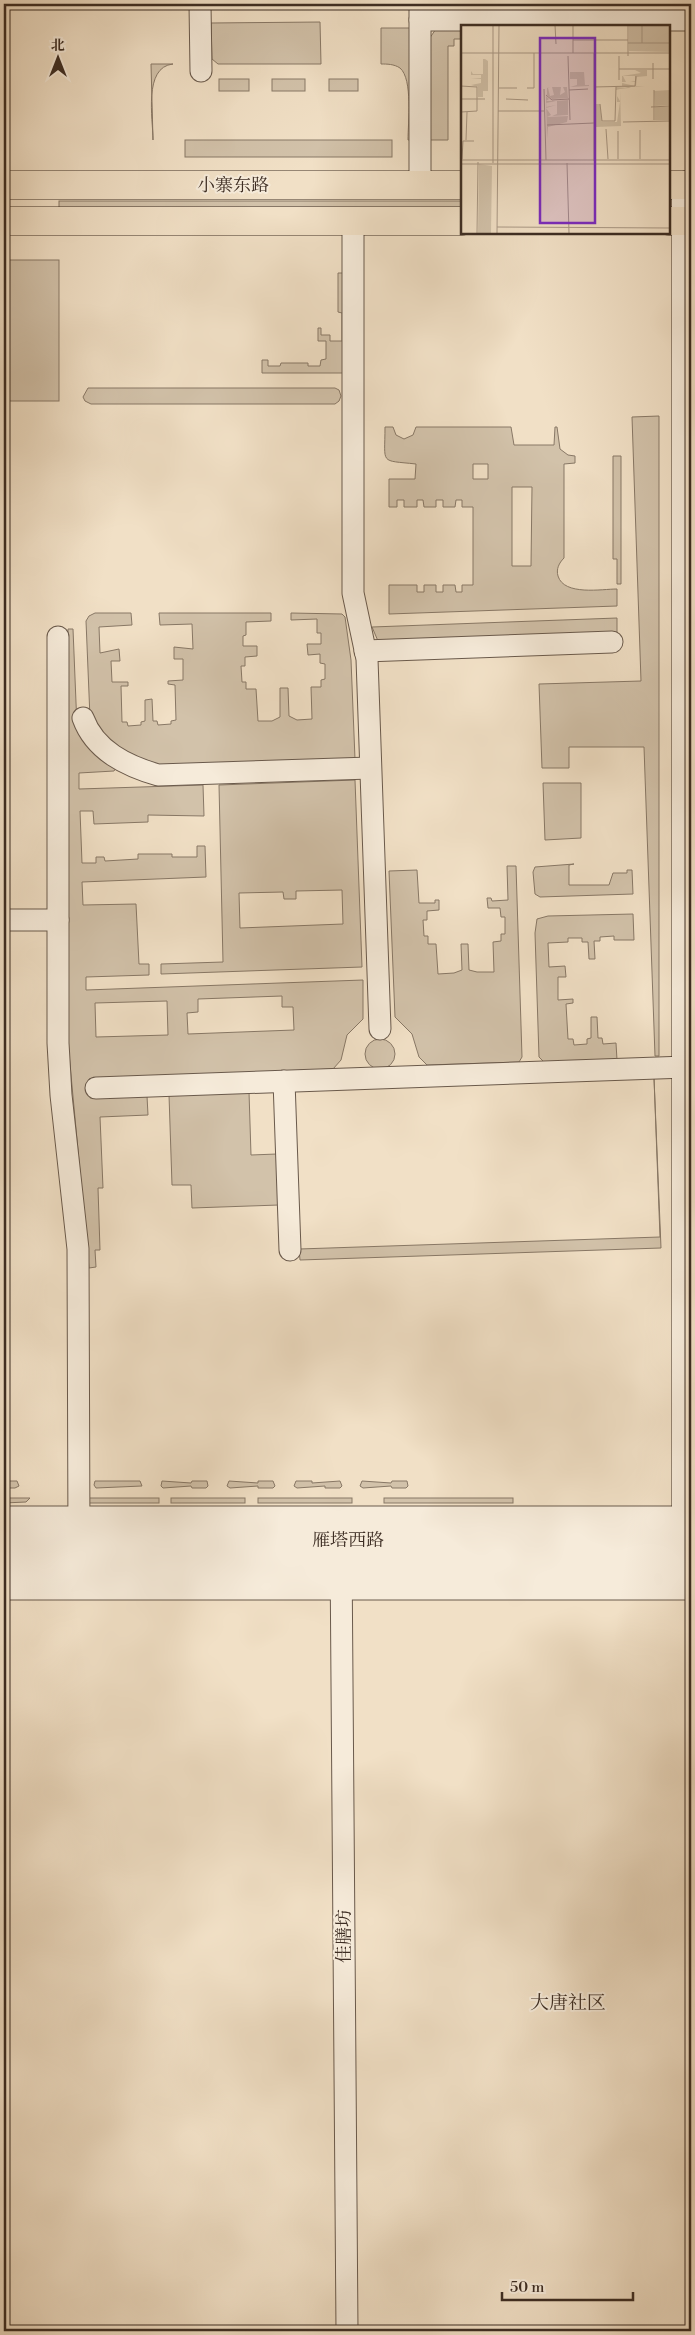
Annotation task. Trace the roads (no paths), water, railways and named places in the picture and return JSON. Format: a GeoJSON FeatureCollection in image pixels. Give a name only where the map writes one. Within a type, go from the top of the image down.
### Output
{"type":"FeatureCollection","features":[{"type":"Feature","properties":{"kind":"main road","name":"小寨东路"},"geometry":{"type":"LineString","coordinates":[[4,185],[461,185]]}},
{"type":"Feature","properties":{"kind":"main road","name":"小寨东路"},"geometry":{"type":"LineString","coordinates":[[4,221],[461,221]]}},
{"type":"Feature","properties":{"kind":"street"},"geometry":{"type":"LineString","coordinates":[[200,4],[201,71]]}},
{"type":"Feature","properties":{"kind":"street"},"geometry":{"type":"LineString","coordinates":[[420,185],[420,12],[691,20]]}},
{"type":"Feature","properties":{"kind":"street"},"geometry":{"type":"LineString","coordinates":[[4,1517],[79,1529],[689,1548],[686,1067],[689,610],[682,185]]}},
{"type":"Feature","properties":{"kind":"street"},"geometry":{"type":"LineString","coordinates":[[353,221],[353,593],[365,651],[380,1029]]}},
{"type":"Feature","properties":{"kind":"street"},"geometry":{"type":"LineString","coordinates":[[58,637],[59,1067],[76,1219],[79,1276],[79,1529]]}},
{"type":"Feature","properties":{"kind":"street"},"geometry":{"type":"LineString","coordinates":[[365,651],[612,642]]}},
{"type":"Feature","properties":{"kind":"street"},"geometry":{"type":"LineString","coordinates":[[83,718],[89,731],[102,746],[118,759],[158,775],[370,768]]}},
{"type":"Feature","properties":{"kind":"street"},"geometry":{"type":"LineString","coordinates":[[4,920],[58,920]]}},
{"type":"Feature","properties":{"kind":"street"},"geometry":{"type":"LineString","coordinates":[[96,1088],[686,1067]]}},
{"type":"Feature","properties":{"kind":"street"},"geometry":{"type":"LineString","coordinates":[[284,1081],[290,1250]]}},
{"type":"Feature","properties":{"kind":"street","name":"雁塔西路"},"geometry":{"type":"LineString","coordinates":[[4,1540],[79,1529],[341,1565]]}},
{"type":"Feature","properties":{"kind":"street","name":"雁塔西路"},"geometry":{"type":"LineString","coordinates":[[4,1567],[341,1565],[689,1548]]}},
{"type":"Feature","properties":{"kind":"street"},"geometry":{"type":"LineString","coordinates":[[4,1589],[341,1565]]}},
{"type":"Feature","properties":{"kind":"street","name":"佳膳坊"},"geometry":{"type":"LineString","coordinates":[[341,1565],[347,2331]]}},
{"type":"Feature","properties":{"kind":"district","name":"大唐社区"},"geometry":{"type":"Point","coordinates":[568,2002]}}]}
